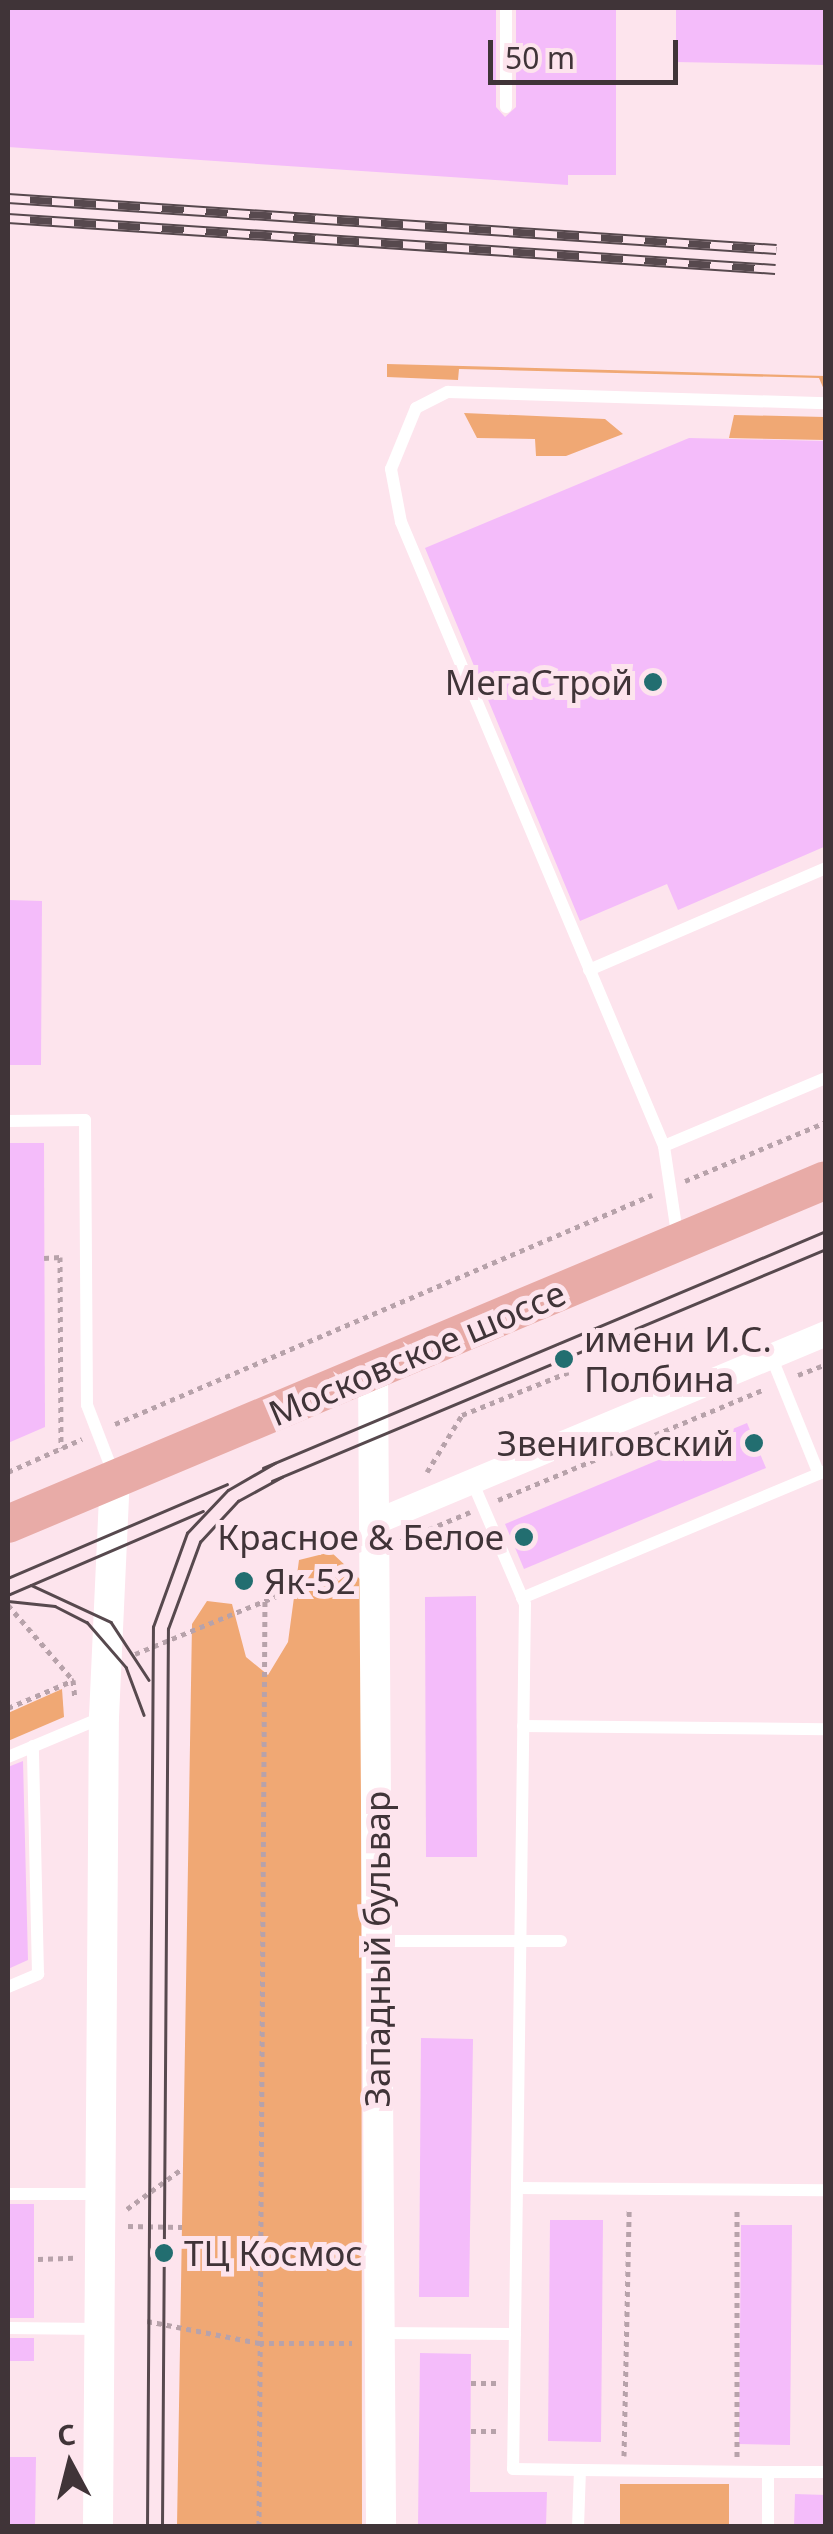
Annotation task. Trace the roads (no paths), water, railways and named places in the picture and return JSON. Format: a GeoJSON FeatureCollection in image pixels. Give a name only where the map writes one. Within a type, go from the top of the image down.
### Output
{"type":"FeatureCollection","features":[{"type":"Feature","properties":{"kind":"main road","name":"Московское шоссе"},"geometry":{"type":"LineString","coordinates":[[8,1524],[826,1180]]}},
{"type":"Feature","properties":{"kind":"street"},"geometry":{"type":"LineString","coordinates":[[374,1522],[826,1333]]}},
{"type":"Feature","properties":{"kind":"street","name":"Западный бульвар"},"geometry":{"type":"LineString","coordinates":[[373,1372],[381,2526]]}},
{"type":"Feature","properties":{"kind":"street"},"geometry":{"type":"LineString","coordinates":[[98,2526],[98,2329],[110,2204],[104,1717],[115,1479]]}},
{"type":"Feature","properties":{"kind":"lane"},"geometry":{"type":"LineString","coordinates":[[506,8],[506,107]]}},
{"type":"Feature","properties":{"kind":"lane"},"geometry":{"type":"LineString","coordinates":[[678,1242],[664,1146],[397,512],[391,470],[404,424],[448,392],[826,403]]}},
{"type":"Feature","properties":{"kind":"lane"},"geometry":{"type":"LineString","coordinates":[[588,970],[826,868]]}},
{"type":"Feature","properties":{"kind":"lane"},"geometry":{"type":"LineString","coordinates":[[664,1146],[826,1078]]}},
{"type":"Feature","properties":{"kind":"lane"},"geometry":{"type":"LineString","coordinates":[[8,1120],[85,1120],[87,1404],[115,1479]]}},
{"type":"Feature","properties":{"kind":"lane"},"geometry":{"type":"LineString","coordinates":[[522,1598],[822,1473],[770,1356]]}},
{"type":"Feature","properties":{"kind":"lane"},"geometry":{"type":"LineString","coordinates":[[472,1481],[522,1598],[513,2469],[826,2472]]}},
{"type":"Feature","properties":{"kind":"lane"},"geometry":{"type":"LineString","coordinates":[[8,1758],[104,1717]]}},
{"type":"Feature","properties":{"kind":"lane"},"geometry":{"type":"LineString","coordinates":[[523,1726],[826,1729]]}},
{"type":"Feature","properties":{"kind":"lane"},"geometry":{"type":"LineString","coordinates":[[8,1987],[38,1974],[33,1746]]}},
{"type":"Feature","properties":{"kind":"lane"},"geometry":{"type":"LineString","coordinates":[[377,1941],[561,1942]]}},
{"type":"Feature","properties":{"kind":"lane"},"geometry":{"type":"LineString","coordinates":[[517,2188],[826,2190]]}},
{"type":"Feature","properties":{"kind":"lane"},"geometry":{"type":"LineString","coordinates":[[8,2194],[110,2204]]}},
{"type":"Feature","properties":{"kind":"lane"},"geometry":{"type":"LineString","coordinates":[[8,2328],[98,2329]]}},
{"type":"Feature","properties":{"kind":"lane"},"geometry":{"type":"LineString","coordinates":[[380,2338],[515,2334]]}},
{"type":"Feature","properties":{"kind":"lane"},"geometry":{"type":"LineString","coordinates":[[578,2526],[580,2470]]}},
{"type":"Feature","properties":{"kind":"lane"},"geometry":{"type":"LineString","coordinates":[[768,2472],[768,2526]]}},
{"type":"Feature","properties":{"kind":"tram line"},"geometry":{"type":"LineString","coordinates":[[263,1468],[826,1231]]}},
{"type":"Feature","properties":{"kind":"tram line"},"geometry":{"type":"LineString","coordinates":[[272,1481],[826,1249]]}},
{"type":"Feature","properties":{"kind":"tram line"},"geometry":{"type":"LineString","coordinates":[[147,2526],[153,1627],[187,1533],[228,1490],[275,1463]]}},
{"type":"Feature","properties":{"kind":"tram line"},"geometry":{"type":"LineString","coordinates":[[162,2526],[168,1629],[200,1542],[238,1501],[282,1477]]}},
{"type":"Feature","properties":{"kind":"tram line"},"geometry":{"type":"LineString","coordinates":[[8,1578],[227,1484]]}},
{"type":"Feature","properties":{"kind":"tram line"},"geometry":{"type":"LineString","coordinates":[[8,1595],[203,1511]]}},
{"type":"Feature","properties":{"kind":"tram line"},"geometry":{"type":"LineString","coordinates":[[31,1585],[111,1622],[149,1680]]}},
{"type":"Feature","properties":{"kind":"tram line"},"geometry":{"type":"LineString","coordinates":[[8,1601],[55,1606],[87,1622],[126,1667],[144,1715]]}},
{"type":"Feature","properties":{"kind":"railway"},"geometry":{"type":"LineString","coordinates":[[8,198],[776,249]]}},
{"type":"Feature","properties":{"kind":"railway"},"geometry":{"type":"LineString","coordinates":[[8,218],[775,269]]}},
{"type":"Feature","properties":{"kind":"place","name":"МегаСтрой"},"geometry":{"type":"Point","coordinates":[653,682]}},
{"type":"Feature","properties":{"kind":"place","name":"имени И.С. Полбина"},"geometry":{"type":"Point","coordinates":[564,1359]}},
{"type":"Feature","properties":{"kind":"place","name":"Звениговский"},"geometry":{"type":"Point","coordinates":[754,1443]}},
{"type":"Feature","properties":{"kind":"place","name":"Красное & Белое"},"geometry":{"type":"Point","coordinates":[524,1537]}},
{"type":"Feature","properties":{"kind":"place","name":"Як-52"},"geometry":{"type":"Point","coordinates":[244,1581]}},
{"type":"Feature","properties":{"kind":"place","name":"ТЦ Космос"},"geometry":{"type":"Point","coordinates":[164,2253]}}]}
